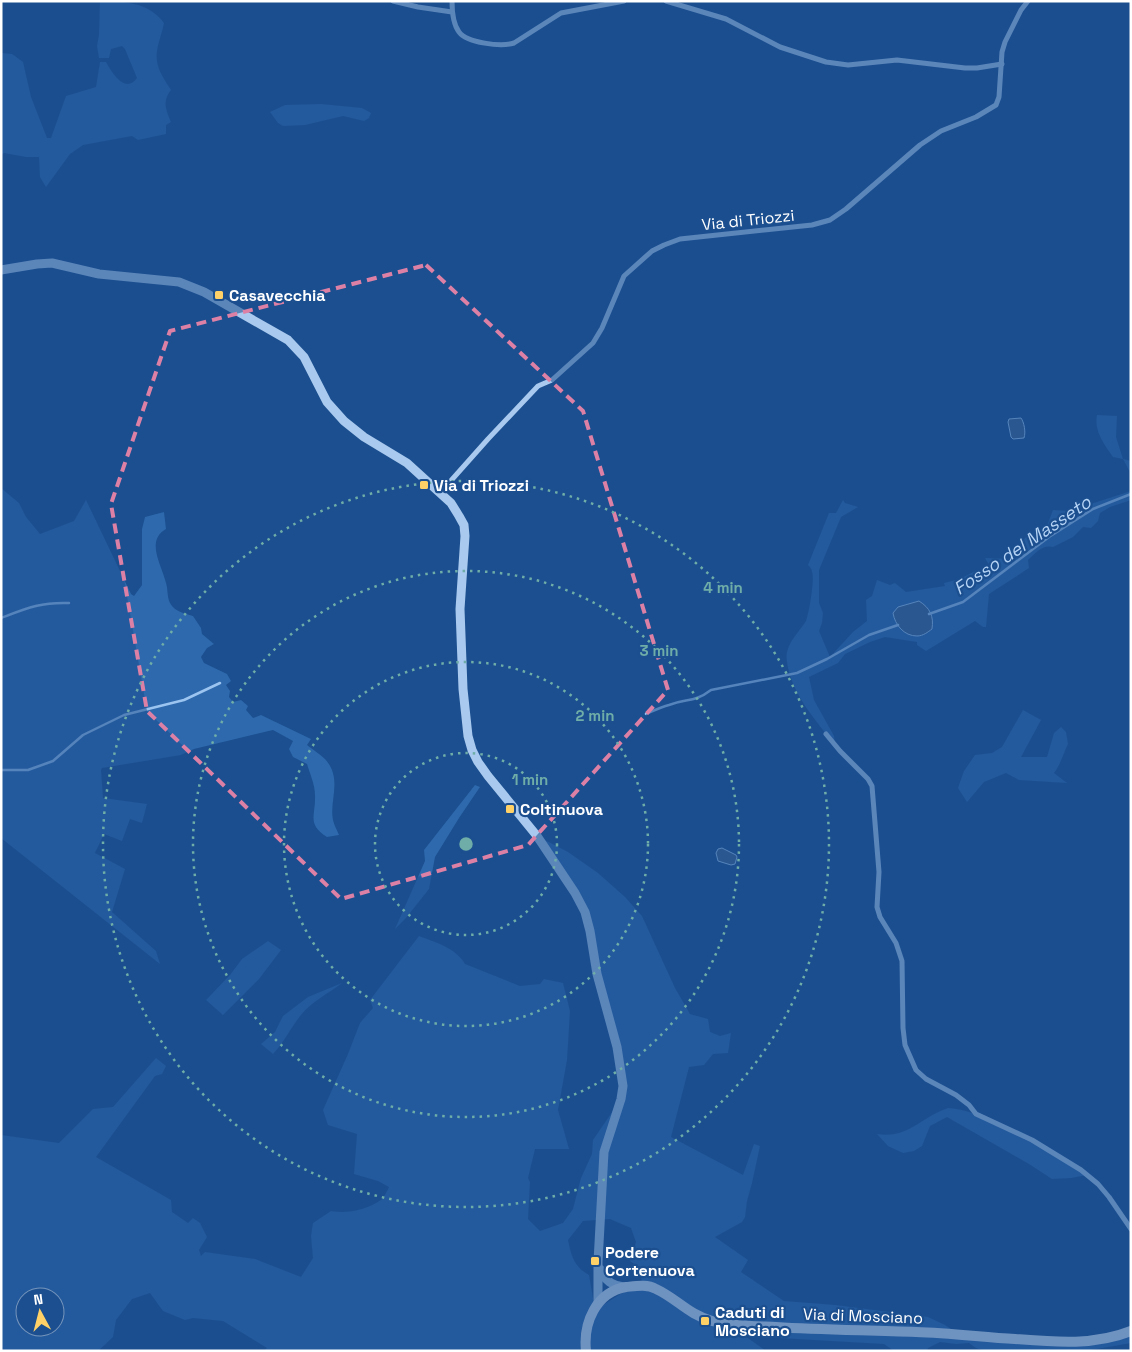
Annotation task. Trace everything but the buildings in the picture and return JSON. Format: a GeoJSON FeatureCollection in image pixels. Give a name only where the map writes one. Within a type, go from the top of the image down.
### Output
{"type":"FeatureCollection","features":[{"type":"Feature","properties":{"kind":"main road","name":"Via di Mosciano"},"geometry":{"type":"LineString","coordinates":[[598,1303],[611,1292],[624,1287],[642,1285],[656,1288],[694,1314],[710,1321],[742,1326],[838,1331],[922,1332],[1078,1342],[1116,1337],[1131,1331]]}},
{"type":"Feature","properties":{"kind":"main road"},"geometry":{"type":"LineString","coordinates":[[586,1351],[585,1341],[589,1323],[598,1303]]}},
{"type":"Feature","properties":{"kind":"street"},"geometry":{"type":"LineString","coordinates":[[393,1],[418,8],[452,12]]}},
{"type":"Feature","properties":{"kind":"street"},"geometry":{"type":"LineString","coordinates":[[452,1],[452,12],[457,30],[467,38],[497,46],[514,44],[561,13],[624,1]]}},
{"type":"Feature","properties":{"kind":"street"},"geometry":{"type":"LineString","coordinates":[[666,1],[726,19],[780,47],[826,62],[848,65],[897,60],[965,68],[1002,64]]}},
{"type":"Feature","properties":{"kind":"street","name":"Via di Triozzi"},"geometry":{"type":"LineString","coordinates":[[440,493],[538,386],[552,380],[593,343],[602,328],[624,276],[652,251],[680,240],[812,225],[830,220],[846,209],[920,144],[941,131],[976,117],[996,105],[999,97],[1005,42],[1021,10],[1028,1]]}},
{"type":"Feature","properties":{"kind":"street"},"geometry":{"type":"LineString","coordinates":[[1,270],[52,263],[100,274],[179,282],[204,292],[288,340],[304,357],[327,402],[344,421],[364,437],[407,463],[451,503],[464,525],[465,547],[460,609],[463,689],[468,736],[472,750],[488,776],[537,836],[575,893],[585,912],[597,974],[617,1047],[623,1086],[621,1099],[604,1152],[598,1264],[598,1303]]}},
{"type":"Feature","properties":{"kind":"street"},"geometry":{"type":"LineString","coordinates":[[826,734],[840,751],[868,778],[872,786],[879,872],[877,907],[880,917],[896,943],[902,961],[905,1045],[916,1070],[926,1079],[956,1095],[969,1105],[976,1114],[1032,1140],[1081,1170],[1098,1184],[1131,1229]]}},
{"type":"Feature","properties":{"kind":"street"},"geometry":{"type":"LineString","coordinates":[[598,1264],[604,1278],[612,1285],[624,1287]]}},
{"type":"Feature","properties":{"kind":"highlighted area"},"geometry":{"type":"Polygon","coordinates":[[[426,265],[583,411],[668,690],[528,845],[341,899],[147,711],[111,504],[170,331],[426,265]]]}},
{"type":"Feature","properties":{"kind":"shaded area"},"geometry":{"type":"Polygon","coordinates":[[[100,1],[118,1],[135,4],[151,11],[164,23],[157,56],[159,69],[171,90],[166,98],[166,110],[171,122],[166,125],[166,134],[138,140],[132,136],[83,145],[70,154],[46,187],[40,177],[39,157],[4,153],[1,155],[1,53],[12,54],[23,62],[31,97],[47,138],[51,138],[66,96],[96,87],[100,62],[106,62],[115,76],[123,83],[132,83],[137,78],[122,46],[111,49],[109,58],[99,58],[97,46],[100,1]]]}},
{"type":"Feature","properties":{"kind":"shaded area"},"geometry":{"type":"Polygon","coordinates":[[[321,104],[362,108],[371,113],[369,118],[364,121],[343,116],[305,125],[283,126],[278,123],[270,112],[285,105],[321,104]]]}},
{"type":"Feature","properties":{"kind":"shaded area"},"geometry":{"type":"Polygon","coordinates":[[[1097,415],[1117,416],[1116,437],[1123,459],[1113,457],[1103,442],[1098,432],[1097,415]]]}},
{"type":"Feature","properties":{"kind":"shaded area"},"geometry":{"type":"Polygon","coordinates":[[[1021,418],[1025,433],[1024,438],[1013,439],[1008,422],[1009,419],[1021,418]]]}},
{"type":"Feature","properties":{"kind":"shaded area"},"geometry":{"type":"Polygon","coordinates":[[[1123,459],[1131,461],[1131,474],[1123,459]]]}},
{"type":"Feature","properties":{"kind":"shaded area"},"geometry":{"type":"Polygon","coordinates":[[[1,488],[19,503],[26,517],[40,534],[74,521],[86,500],[131,594],[134,596],[142,585],[142,529],[145,517],[164,512],[166,529],[160,534],[156,547],[167,585],[168,598],[174,608],[193,616],[201,628],[202,634],[214,644],[207,648],[201,657],[204,663],[227,674],[231,681],[226,685],[230,691],[229,697],[233,702],[241,700],[248,706],[246,710],[253,718],[261,715],[311,739],[307,745],[325,759],[333,774],[332,812],[333,822],[339,835],[327,837],[316,828],[314,823],[315,791],[307,764],[293,757],[289,749],[293,741],[273,730],[194,749],[181,755],[102,768],[103,798],[147,804],[142,823],[130,819],[122,841],[104,834],[95,853],[125,869],[112,912],[156,951],[160,964],[1,838],[1,488]]]}},
{"type":"Feature","properties":{"kind":"shaded area"},"geometry":{"type":"Polygon","coordinates":[[[1131,491],[1131,500],[1110,507],[1100,513],[1098,521],[1091,528],[1083,527],[1073,537],[1053,547],[1049,546],[1039,550],[1028,560],[1029,568],[989,594],[986,627],[975,621],[926,651],[917,645],[917,642],[885,637],[845,654],[838,663],[809,677],[814,700],[834,736],[835,745],[805,706],[789,673],[787,662],[788,650],[792,640],[807,617],[813,581],[812,570],[808,565],[829,513],[836,513],[843,500],[845,503],[858,507],[841,517],[819,570],[819,603],[823,613],[819,631],[830,657],[853,632],[867,621],[866,600],[872,596],[877,580],[890,585],[895,583],[906,592],[945,586],[944,583],[960,579],[977,570],[988,573],[991,568],[985,558],[1012,559],[1024,539],[1033,533],[1045,531],[1053,510],[1069,511],[1131,491]]]}},
{"type":"Feature","properties":{"kind":"shaded area"},"geometry":{"type":"Polygon","coordinates":[[[919,601],[926,606],[930,613],[932,629],[925,634],[912,636],[901,629],[893,613],[898,607],[919,601]]]}},
{"type":"Feature","properties":{"kind":"shaded area"},"geometry":{"type":"Polygon","coordinates":[[[1023,710],[1041,720],[1021,757],[1047,757],[1054,733],[1061,727],[1066,732],[1068,744],[1054,773],[1067,783],[1019,780],[1006,773],[984,782],[967,802],[958,788],[964,771],[975,755],[992,753],[1002,747],[1023,710]]]}},
{"type":"Feature","properties":{"kind":"shaded area"},"geometry":{"type":"Polygon","coordinates":[[[475,785],[480,787],[435,857],[429,889],[395,929],[425,861],[424,850],[475,785]]]}},
{"type":"Feature","properties":{"kind":"shaded area"},"geometry":{"type":"Polygon","coordinates":[[[537,836],[568,852],[598,873],[625,897],[642,916],[675,988],[690,1014],[708,1019],[710,1032],[720,1036],[731,1033],[728,1053],[713,1054],[704,1065],[689,1067],[671,1137],[743,1175],[754,1144],[760,1146],[745,1217],[742,1222],[715,1237],[748,1260],[741,1272],[784,1301],[835,1305],[928,1317],[945,1325],[959,1335],[1044,1341],[1131,1331],[1131,1343],[1085,1351],[986,1351],[976,1348],[969,1343],[940,1342],[928,1348],[927,1351],[894,1351],[884,1344],[745,1336],[766,1351],[264,1351],[267,1348],[223,1321],[193,1318],[185,1320],[163,1311],[150,1293],[132,1299],[116,1320],[113,1337],[98,1351],[1,1351],[1,1135],[59,1143],[93,1109],[113,1107],[156,1058],[166,1066],[162,1074],[155,1076],[96,1157],[171,1200],[172,1212],[188,1223],[193,1218],[200,1223],[207,1237],[199,1250],[201,1256],[205,1252],[255,1259],[301,1277],[313,1258],[311,1236],[313,1223],[331,1211],[356,1210],[382,1199],[389,1187],[378,1181],[354,1174],[357,1134],[328,1125],[323,1110],[360,1023],[373,1008],[370,1000],[419,936],[451,950],[465,964],[520,986],[540,984],[544,979],[563,983],[570,1011],[567,1060],[558,1110],[569,1149],[535,1149],[528,1178],[530,1182],[528,1219],[540,1231],[563,1223],[573,1209],[581,1178],[592,1154],[593,1140],[621,1099],[623,1086],[585,912],[537,836]],[[610,1219],[583,1221],[568,1240],[574,1260],[589,1275],[594,1304],[600,1307],[625,1291],[642,1285],[640,1271],[630,1261],[636,1242],[631,1228],[610,1219]]]}},
{"type":"Feature","properties":{"kind":"shaded area"},"geometry":{"type":"Polygon","coordinates":[[[722,848],[736,855],[735,864],[731,865],[718,861],[716,853],[718,849],[722,848]]]}},
{"type":"Feature","properties":{"kind":"shaded area"},"geometry":{"type":"Polygon","coordinates":[[[268,941],[281,950],[259,979],[223,1015],[206,1000],[230,975],[242,959],[268,941]]]}},
{"type":"Feature","properties":{"kind":"shaded area"},"geometry":{"type":"Polygon","coordinates":[[[342,983],[305,1010],[273,1054],[261,1044],[275,1032],[283,1016],[308,997],[342,983]]]}},
{"type":"Feature","properties":{"kind":"shaded area"},"geometry":{"type":"Polygon","coordinates":[[[948,1108],[975,1114],[1010,1130],[1044,1148],[1087,1175],[1052,1179],[947,1117],[930,1126],[922,1146],[914,1151],[903,1153],[888,1146],[877,1134],[888,1135],[906,1130],[948,1108]]]}},
{"type":"Feature","properties":{"kind":"waterway","name":"Fosso del Masseto"},"geometry":{"type":"LineString","coordinates":[[929,614],[963,602],[1049,537],[1093,509],[1131,494]]}},
{"type":"Feature","properties":{"kind":"waterway"},"geometry":{"type":"LineString","coordinates":[[1,618],[34,606],[69,603]]}},
{"type":"Feature","properties":{"kind":"waterway","name":"Fosso del Masseto"},"geometry":{"type":"LineString","coordinates":[[646,714],[675,703],[700,697],[711,690],[797,673],[827,659],[869,635],[898,625]]}},
{"type":"Feature","properties":{"kind":"waterway"},"geometry":{"type":"LineString","coordinates":[[1,770],[28,770],[53,761],[83,735],[124,715],[184,700],[220,683]]}},
{"type":"Feature","properties":{"kind":"place","name":"Casavecchia"},"geometry":{"type":"Point","coordinates":[219,295]}},
{"type":"Feature","properties":{"kind":"place","name":"Via di Triozzi"},"geometry":{"type":"Point","coordinates":[424,485]}},
{"type":"Feature","properties":{"kind":"place","name":"Coltinuova"},"geometry":{"type":"Point","coordinates":[510,809]}},
{"type":"Feature","properties":{"kind":"place","name":"Podere Cortenuova"},"geometry":{"type":"Point","coordinates":[595,1261]}},
{"type":"Feature","properties":{"kind":"place","name":"Caduti di Mosciano"},"geometry":{"type":"Point","coordinates":[705,1321]}}]}
